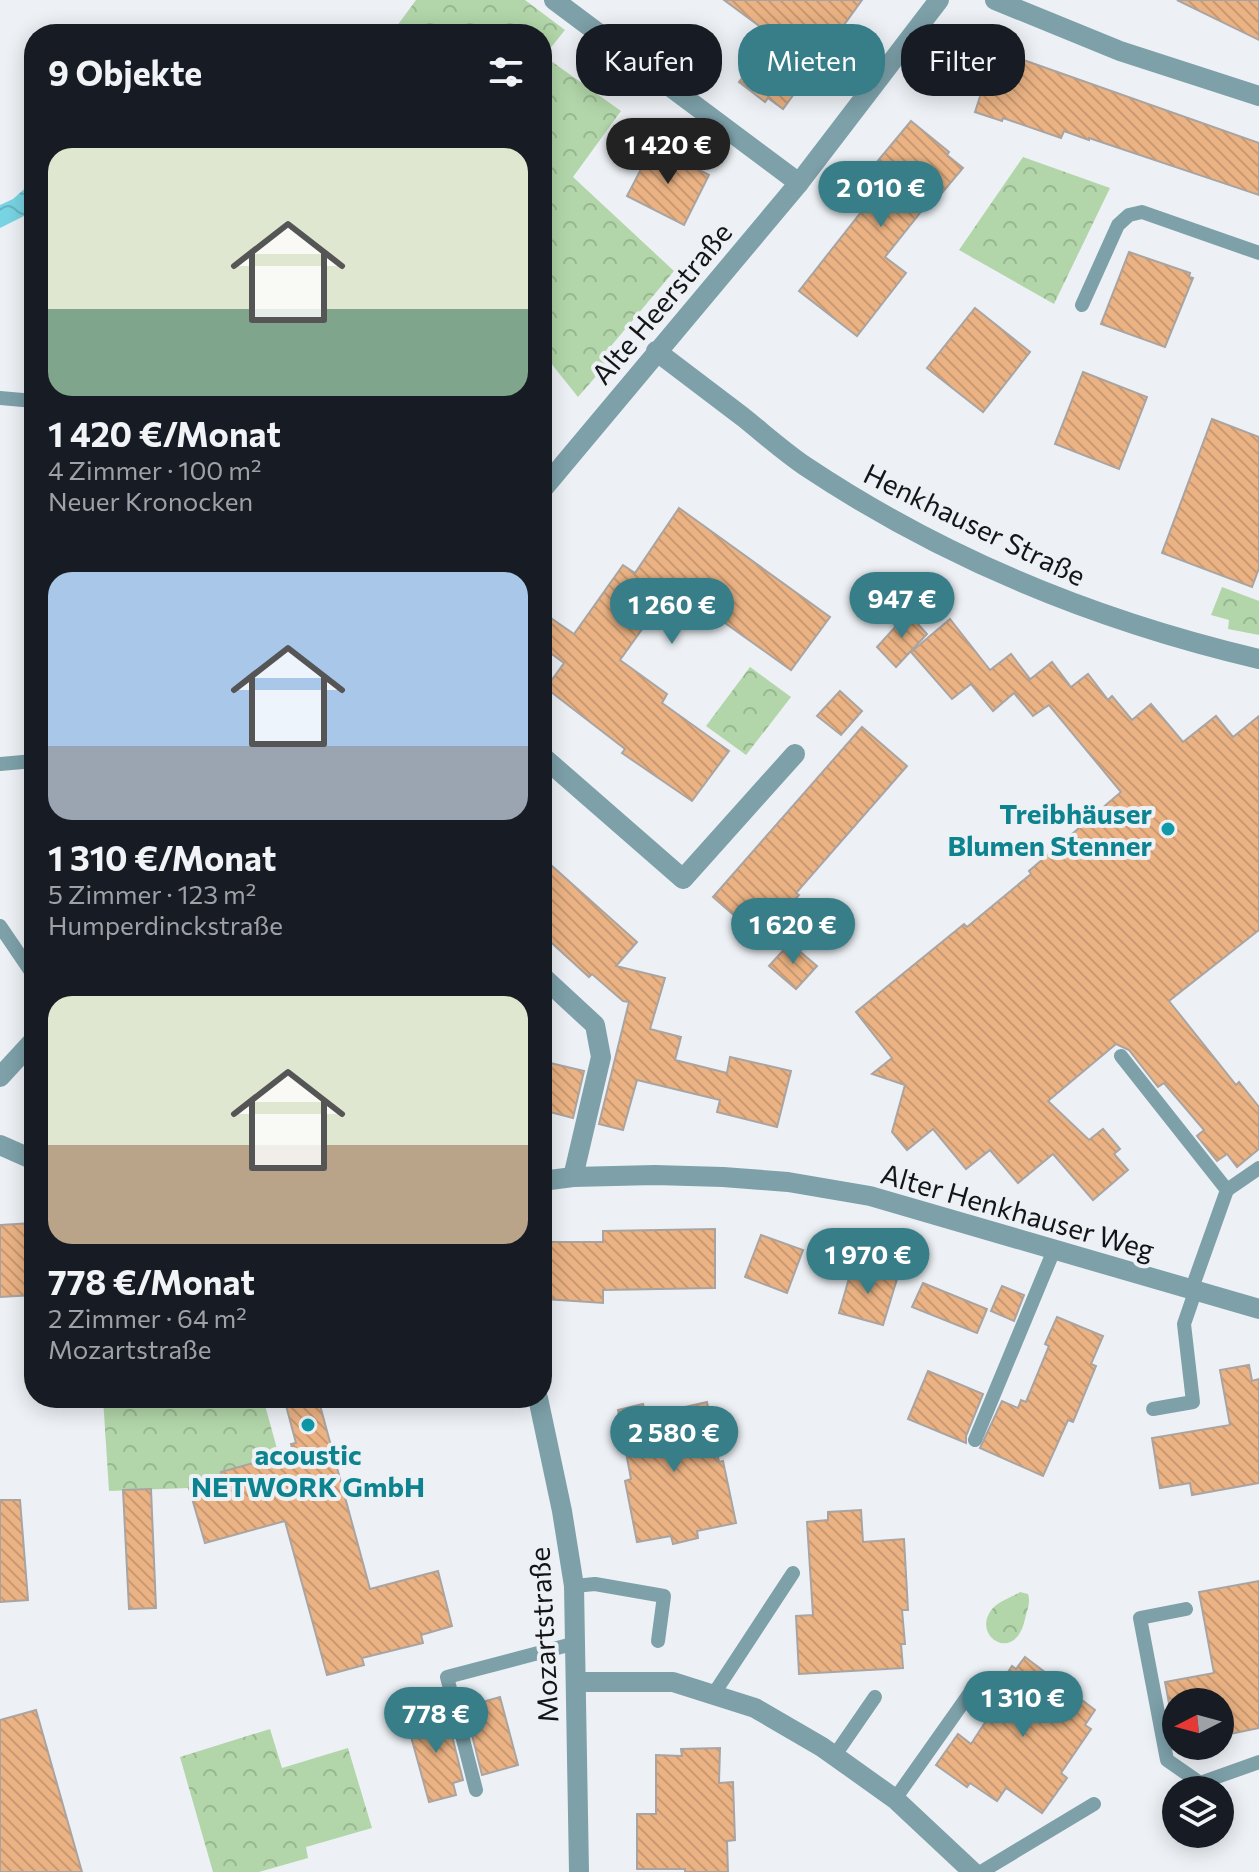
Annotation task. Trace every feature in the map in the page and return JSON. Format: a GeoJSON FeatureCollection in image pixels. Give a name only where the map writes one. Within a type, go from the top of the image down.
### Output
{"type":"FeatureCollection","features":[{"type":"Feature","properties":{"kind":"street"},"geometry":{"type":"LineString","coordinates":[[554,0],[799,183]]}},
{"type":"Feature","properties":{"kind":"street","name":"Alte Heerstraße"},"geometry":{"type":"LineString","coordinates":[[552,478],[799,183],[939,0]]}},
{"type":"Feature","properties":{"kind":"street"},"geometry":{"type":"LineString","coordinates":[[995,0],[1120,51],[1259,96]]}},
{"type":"Feature","properties":{"kind":"street","name":"Henkhauser Straße"},"geometry":{"type":"LineString","coordinates":[[656,351],[802,464],[890,519],[1009,578],[1100,615],[1187,642],[1259,659]]}},
{"type":"Feature","properties":{"kind":"street"},"geometry":{"type":"LineString","coordinates":[[552,765],[683,879],[795,754]]}},
{"type":"Feature","properties":{"kind":"street"},"geometry":{"type":"LineString","coordinates":[[552,985],[595,1025],[601,1057],[573,1177]]}},
{"type":"Feature","properties":{"kind":"street"},"geometry":{"type":"LineString","coordinates":[[0,1077],[24,1051]]}},
{"type":"Feature","properties":{"kind":"street"},"geometry":{"type":"LineString","coordinates":[[0,1145],[24,1156]]}},
{"type":"Feature","properties":{"kind":"street","name":"Alter Henkhauser Weg"},"geometry":{"type":"LineString","coordinates":[[552,1180],[655,1175],[788,1182],[870,1196],[1259,1309]]}},
{"type":"Feature","properties":{"kind":"street","name":"Mozartstraße"},"geometry":{"type":"LineString","coordinates":[[540,1408],[574,1586],[579,1872]]}},
{"type":"Feature","properties":{"kind":"street"},"geometry":{"type":"LineString","coordinates":[[576,1682],[673,1682],[755,1708],[835,1755],[895,1799],[973,1872]]}},
{"type":"Feature","properties":{"kind":"lane"},"geometry":{"type":"LineString","coordinates":[[1082,305],[1118,225],[1129,215],[1142,212],[1259,253]]}},
{"type":"Feature","properties":{"kind":"lane"},"geometry":{"type":"LineString","coordinates":[[0,398],[24,400]]}},
{"type":"Feature","properties":{"kind":"lane"},"geometry":{"type":"LineString","coordinates":[[0,764],[24,762]]}},
{"type":"Feature","properties":{"kind":"lane"},"geometry":{"type":"LineString","coordinates":[[0,926],[24,961]]}},
{"type":"Feature","properties":{"kind":"lane"},"geometry":{"type":"LineString","coordinates":[[1121,1056],[1227,1190]]}},
{"type":"Feature","properties":{"kind":"lane"},"geometry":{"type":"LineString","coordinates":[[1153,1409],[1193,1402],[1184,1324],[1193,1291],[1227,1190],[1259,1168]]}},
{"type":"Feature","properties":{"kind":"lane"},"geometry":{"type":"LineString","coordinates":[[975,1440],[1054,1250]]}},
{"type":"Feature","properties":{"kind":"lane"},"geometry":{"type":"LineString","coordinates":[[713,1695],[793,1573]]}},
{"type":"Feature","properties":{"kind":"lane"},"geometry":{"type":"LineString","coordinates":[[574,1586],[595,1584],[664,1596],[658,1641]]}},
{"type":"Feature","properties":{"kind":"lane"},"geometry":{"type":"LineString","coordinates":[[1186,1609],[1140,1618],[1167,1760],[1200,1783],[1259,1762]]}},
{"type":"Feature","properties":{"kind":"lane"},"geometry":{"type":"LineString","coordinates":[[476,1790],[447,1677],[576,1643]]}},
{"type":"Feature","properties":{"kind":"lane"},"geometry":{"type":"LineString","coordinates":[[895,1799],[972,1690]]}},
{"type":"Feature","properties":{"kind":"lane"},"geometry":{"type":"LineString","coordinates":[[835,1755],[875,1697]]}},
{"type":"Feature","properties":{"kind":"lane"},"geometry":{"type":"LineString","coordinates":[[981,1872],[1094,1804]]}},
{"type":"Feature","properties":{"kind":"green space"},"geometry":{"type":"Polygon","coordinates":[[[416,0],[525,0],[565,30],[552,46],[552,24],[398,24],[416,0]]]}},
{"type":"Feature","properties":{"kind":"green space"},"geometry":{"type":"Polygon","coordinates":[[[552,62],[576,79],[576,96],[600,96],[621,111],[573,177],[674,271],[606,352],[612,358],[578,397],[552,364],[552,62]]]}},
{"type":"Feature","properties":{"kind":"green space"},"geometry":{"type":"Polygon","coordinates":[[[1023,157],[1110,188],[1054,304],[959,250],[1023,157]]]}},
{"type":"Feature","properties":{"kind":"green space"},"geometry":{"type":"Polygon","coordinates":[[[1222,587],[1259,601],[1259,635],[1228,629],[1229,620],[1211,615],[1222,587]]]}},
{"type":"Feature","properties":{"kind":"green space"},"geometry":{"type":"Polygon","coordinates":[[[750,667],[791,697],[746,755],[706,726],[750,667]]]}},
{"type":"Feature","properties":{"kind":"green space"},"geometry":{"type":"Polygon","coordinates":[[[104,1408],[266,1408],[279,1456],[223,1479],[189,1488],[109,1491],[104,1408]]]}},
{"type":"Feature","properties":{"kind":"green space"},"geometry":{"type":"Polygon","coordinates":[[[1020,1592],[1028,1594],[1029,1600],[1020,1633],[1012,1641],[996,1641],[986,1628],[987,1618],[993,1608],[1020,1592]]]}},
{"type":"Feature","properties":{"kind":"green space"},"geometry":{"type":"Polygon","coordinates":[[[270,1729],[282,1768],[348,1748],[372,1828],[306,1847],[308,1858],[259,1872],[213,1872],[180,1757],[270,1729]]]}},
{"type":"Feature","properties":{"kind":"water"},"geometry":{"type":"Polygon","coordinates":[[[24,189],[24,216],[0,228],[0,205],[24,189]]]}},
{"type":"Feature","properties":{"kind":"building"},"geometry":{"type":"Polygon","coordinates":[[[724,0],[862,0],[845,24],[757,24],[724,0]]]}},
{"type":"Feature","properties":{"kind":"building"},"geometry":{"type":"Polygon","coordinates":[[[1177,0],[1259,0],[1259,40],[1177,0]]]}},
{"type":"Feature","properties":{"kind":"building"},"geometry":{"type":"Polygon","coordinates":[[[1025,61],[1259,143],[1259,195],[1089,138],[1064,131],[1061,138],[975,112],[980,96],[1025,96],[1025,61]]]}},
{"type":"Feature","properties":{"kind":"building"},"geometry":{"type":"Polygon","coordinates":[[[757,96],[792,96],[783,109],[768,98],[765,102],[757,96]]]}},
{"type":"Feature","properties":{"kind":"building"},"geometry":{"type":"Polygon","coordinates":[[[911,121],[949,152],[947,155],[963,168],[931,206],[928,203],[885,257],[906,273],[857,336],[799,291],[876,193],[861,181],[911,121]]]}},
{"type":"Feature","properties":{"kind":"building"},"geometry":{"type":"Polygon","coordinates":[[[653,146],[709,175],[684,225],[627,196],[653,146]]]}},
{"type":"Feature","properties":{"kind":"building"},"geometry":{"type":"Polygon","coordinates":[[[1129,252],[1190,273],[1189,277],[1193,278],[1165,347],[1101,324],[1129,252]]]}},
{"type":"Feature","properties":{"kind":"building"},"geometry":{"type":"Polygon","coordinates":[[[975,308],[1030,352],[983,412],[927,368],[975,308]]]}},
{"type":"Feature","properties":{"kind":"building"},"geometry":{"type":"Polygon","coordinates":[[[1083,372],[1147,397],[1119,469],[1055,444],[1083,372]]]}},
{"type":"Feature","properties":{"kind":"building"},"geometry":{"type":"Polygon","coordinates":[[[1212,419],[1259,437],[1259,568],[1252,587],[1162,553],[1212,419]]]}},
{"type":"Feature","properties":{"kind":"building"},"geometry":{"type":"Polygon","coordinates":[[[679,508],[830,617],[791,670],[673,586],[620,660],[667,694],[662,703],[729,751],[692,801],[622,753],[625,749],[552,693],[552,680],[564,663],[552,654],[552,619],[574,634],[623,565],[635,573],[679,508]]]}},
{"type":"Feature","properties":{"kind":"building"},"geometry":{"type":"Polygon","coordinates":[[[908,613],[927,634],[896,667],[877,647],[908,613]]]}},
{"type":"Feature","properties":{"kind":"building"},"geometry":{"type":"Polygon","coordinates":[[[950,619],[990,670],[1011,654],[1030,679],[1028,681],[1052,662],[1071,687],[1088,674],[1108,700],[1112,696],[1132,720],[1151,704],[1183,742],[1216,716],[1233,737],[1259,716],[1259,930],[1169,1001],[1236,1085],[1239,1082],[1259,1107],[1259,1149],[1237,1167],[1227,1154],[1217,1161],[1197,1136],[1204,1130],[1164,1083],[1158,1087],[1129,1050],[1116,1044],[1048,1101],[1089,1140],[1103,1129],[1120,1149],[1114,1154],[1128,1170],[1093,1200],[1053,1154],[1018,1183],[990,1150],[966,1169],[933,1129],[907,1150],[892,1132],[905,1085],[872,1074],[892,1058],[856,1012],[1031,874],[1029,871],[1121,792],[1049,705],[1033,716],[1014,693],[993,711],[971,684],[952,699],[911,652],[950,619]]]}},
{"type":"Feature","properties":{"kind":"building"},"geometry":{"type":"Polygon","coordinates":[[[840,691],[862,711],[841,735],[817,716],[840,691]]]}},
{"type":"Feature","properties":{"kind":"building"},"geometry":{"type":"Polygon","coordinates":[[[862,727],[907,766],[796,893],[799,895],[761,939],[713,897],[862,727]]]}},
{"type":"Feature","properties":{"kind":"building"},"geometry":{"type":"Polygon","coordinates":[[[552,866],[637,942],[616,966],[665,978],[650,1029],[681,1037],[675,1060],[727,1073],[730,1057],[791,1071],[777,1127],[717,1112],[720,1100],[637,1080],[623,1130],[599,1124],[629,1002],[623,1001],[592,974],[589,977],[552,943],[552,866]]]}},
{"type":"Feature","properties":{"kind":"building"},"geometry":{"type":"Polygon","coordinates":[[[790,943],[817,966],[796,989],[769,966],[790,943]]]}},
{"type":"Feature","properties":{"kind":"building"},"geometry":{"type":"Polygon","coordinates":[[[552,1063],[584,1071],[573,1118],[552,1113],[552,1063]]]}},
{"type":"Feature","properties":{"kind":"building"},"geometry":{"type":"Polygon","coordinates":[[[24,1224],[24,1296],[0,1297],[0,1225],[24,1224]]]}},
{"type":"Feature","properties":{"kind":"building"},"geometry":{"type":"Polygon","coordinates":[[[715,1229],[715,1288],[603,1290],[603,1303],[552,1299],[552,1242],[603,1242],[603,1231],[715,1229]]]}},
{"type":"Feature","properties":{"kind":"building"},"geometry":{"type":"Polygon","coordinates":[[[761,1235],[803,1250],[787,1293],[745,1277],[761,1235]]]}},
{"type":"Feature","properties":{"kind":"building"},"geometry":{"type":"Polygon","coordinates":[[[852,1268],[897,1279],[883,1325],[839,1313],[852,1268]]]}},
{"type":"Feature","properties":{"kind":"building"},"geometry":{"type":"Polygon","coordinates":[[[923,1283],[987,1309],[977,1333],[912,1307],[923,1283]]]}},
{"type":"Feature","properties":{"kind":"building"},"geometry":{"type":"Polygon","coordinates":[[[1002,1286],[1024,1295],[1014,1321],[991,1311],[1002,1286]]]}},
{"type":"Feature","properties":{"kind":"building"},"geometry":{"type":"Polygon","coordinates":[[[1057,1317],[1103,1336],[1091,1364],[1096,1366],[1073,1422],[1068,1420],[1043,1476],[980,1448],[1002,1401],[1018,1408],[1021,1400],[1026,1402],[1049,1346],[1045,1344],[1057,1317]]]}},
{"type":"Feature","properties":{"kind":"building"},"geometry":{"type":"Polygon","coordinates":[[[1249,1365],[1252,1381],[1259,1379],[1259,1483],[1192,1495],[1190,1483],[1160,1488],[1152,1438],[1230,1425],[1220,1370],[1249,1365]]]}},
{"type":"Feature","properties":{"kind":"building"},"geometry":{"type":"Polygon","coordinates":[[[928,1371],[983,1394],[966,1443],[908,1419],[928,1371]]]}},
{"type":"Feature","properties":{"kind":"building"},"geometry":{"type":"Polygon","coordinates":[[[707,1402],[736,1523],[697,1531],[698,1538],[673,1544],[671,1536],[637,1542],[625,1481],[631,1479],[618,1410],[643,1404],[646,1416],[707,1402]]]}},
{"type":"Feature","properties":{"kind":"building"},"geometry":{"type":"Polygon","coordinates":[[[287,1408],[321,1408],[370,1589],[438,1571],[452,1626],[421,1635],[423,1643],[362,1658],[364,1665],[327,1675],[285,1521],[205,1543],[189,1488],[223,1479],[221,1472],[293,1452],[291,1444],[296,1443],[287,1408]]]}},
{"type":"Feature","properties":{"kind":"building"},"geometry":{"type":"Polygon","coordinates":[[[151,1489],[156,1608],[129,1609],[123,1490],[151,1489]]]}},
{"type":"Feature","properties":{"kind":"building"},"geometry":{"type":"Polygon","coordinates":[[[0,1500],[20,1500],[28,1600],[0,1602],[0,1500]]]}},
{"type":"Feature","properties":{"kind":"building"},"geometry":{"type":"Polygon","coordinates":[[[861,1510],[863,1542],[904,1539],[908,1610],[902,1610],[905,1644],[901,1644],[903,1668],[799,1674],[796,1616],[813,1615],[807,1522],[828,1520],[828,1512],[861,1510]]]}},
{"type":"Feature","properties":{"kind":"building"},"geometry":{"type":"Polygon","coordinates":[[[1259,1581],[1259,1728],[1234,1733],[1234,1688],[1166,1688],[1165,1682],[1214,1673],[1199,1592],[1259,1581]]]}},
{"type":"Feature","properties":{"kind":"building"},"geometry":{"type":"Polygon","coordinates":[[[1025,1657],[1095,1710],[1085,1725],[1091,1729],[1061,1773],[1067,1778],[1042,1813],[1006,1788],[997,1801],[970,1783],[967,1787],[936,1765],[958,1734],[971,1744],[999,1701],[992,1696],[1012,1666],[1016,1669],[1025,1657]]]}},
{"type":"Feature","properties":{"kind":"building"},"geometry":{"type":"Polygon","coordinates":[[[500,1697],[518,1765],[482,1775],[465,1707],[500,1697]]]}},
{"type":"Feature","properties":{"kind":"building"},"geometry":{"type":"Polygon","coordinates":[[[36,1710],[82,1872],[0,1872],[0,1720],[36,1710]]]}},
{"type":"Feature","properties":{"kind":"building"},"geometry":{"type":"Polygon","coordinates":[[[446,1712],[463,1780],[453,1783],[456,1795],[429,1802],[407,1722],[446,1712]]]}},
{"type":"Feature","properties":{"kind":"building"},"geometry":{"type":"Polygon","coordinates":[[[720,1748],[719,1783],[733,1782],[735,1840],[727,1841],[728,1872],[637,1869],[637,1814],[656,1814],[656,1755],[682,1756],[681,1749],[720,1748]]]}},
{"type":"Feature","properties":{"kind":"place","name":"Treibhäuser Blumen Stenner"},"geometry":{"type":"Point","coordinates":[1168,829]}},
{"type":"Feature","properties":{"kind":"place","name":"acoustic NETWORK GmbH"},"geometry":{"type":"Point","coordinates":[308,1425]}}]}
